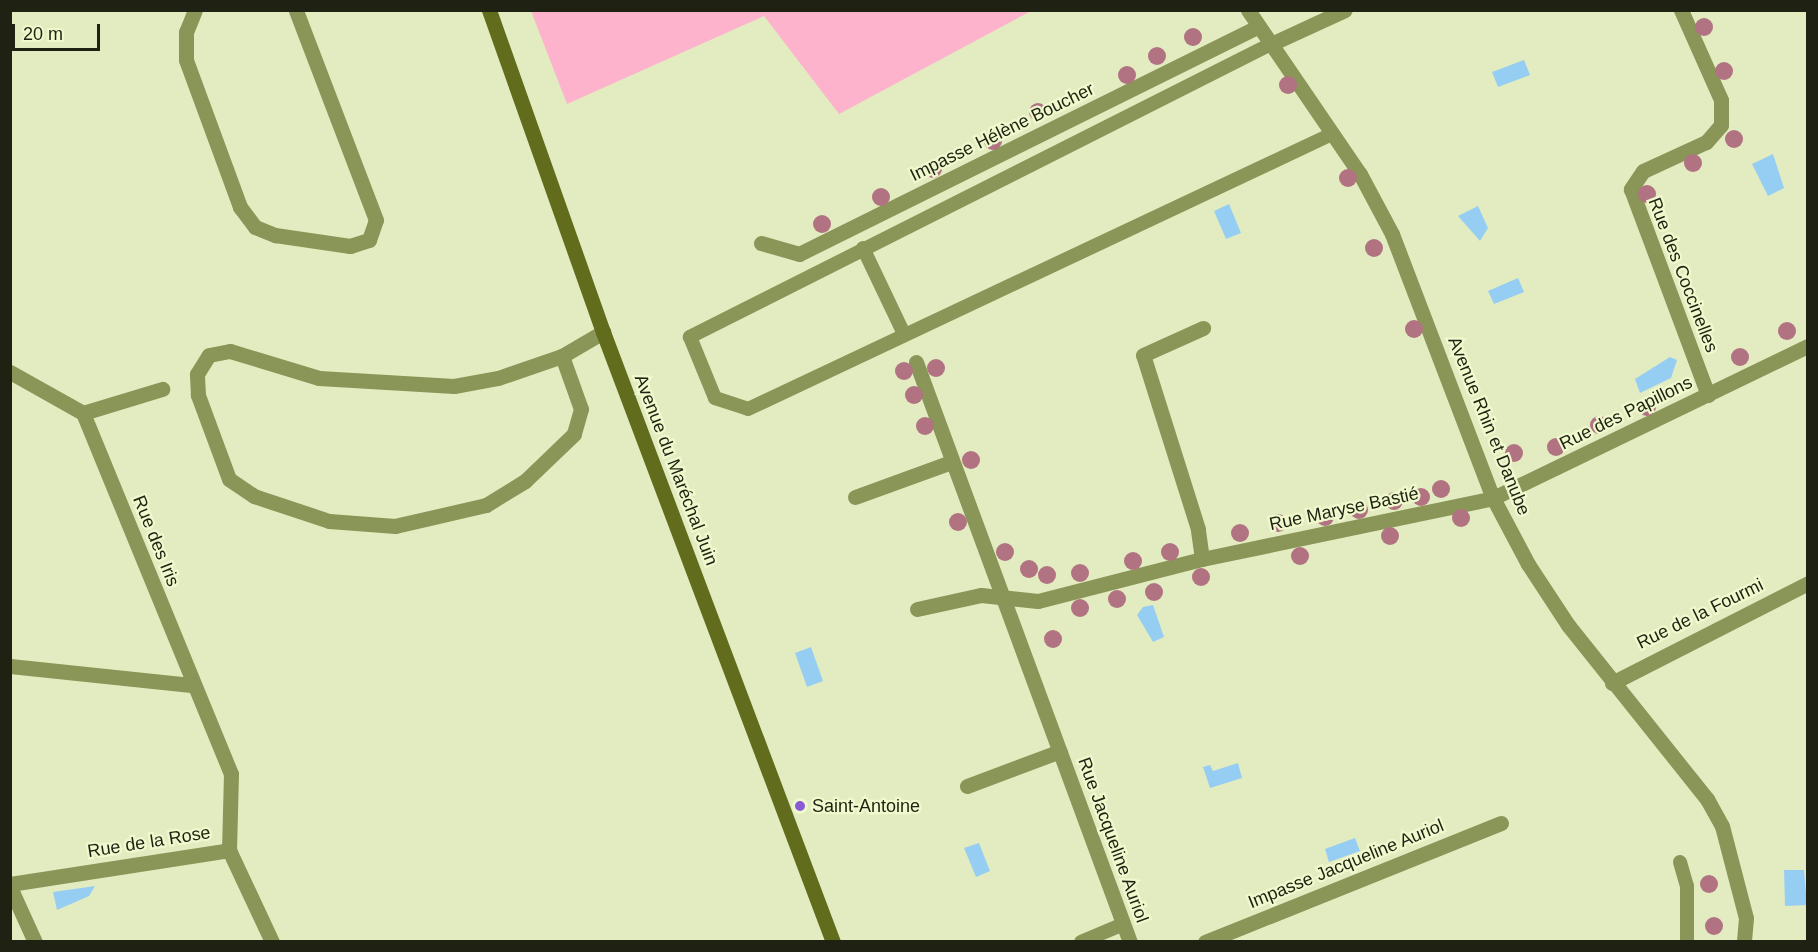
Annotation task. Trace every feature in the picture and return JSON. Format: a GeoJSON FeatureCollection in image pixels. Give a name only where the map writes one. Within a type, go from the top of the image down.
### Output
{"type":"FeatureCollection","features":[{"type":"Feature","properties":{"kind":"main road","name":"Avenue du Maréchal Juin"},"geometry":{"type":"LineString","coordinates":[[489,10],[603,332],[833,942]]}},
{"type":"Feature","properties":{"kind":"street"},"geometry":{"type":"LineString","coordinates":[[195,10],[186,32],[186,60],[240,207],[255,227],[275,235],[350,246],[369,240],[376,220],[296,10]]}},
{"type":"Feature","properties":{"kind":"street","name":"Avenue Rhin et Danube"},"geometry":{"type":"LineString","coordinates":[[1248,10],[1257,27],[1332,134],[1392,234],[1493,498],[1534,573],[1612,683],[1707,799],[1722,826],[1746,918],[1744,942]]}},
{"type":"Feature","properties":{"kind":"street"},"geometry":{"type":"LineString","coordinates":[[1271,44],[1345,10]]}},
{"type":"Feature","properties":{"kind":"street","name":"Rue des Coccinelles"},"geometry":{"type":"LineString","coordinates":[[1681,10],[1721,100],[1721,126],[1706,142],[1643,171],[1631,189],[1708,395]]}},
{"type":"Feature","properties":{"kind":"street","name":"Impasse Hélène Boucher"},"geometry":{"type":"LineString","coordinates":[[762,243],[799,254],[1257,27]]}},
{"type":"Feature","properties":{"kind":"street"},"geometry":{"type":"LineString","coordinates":[[1202,559],[1198,529],[1143,355],[1203,328]]}},
{"type":"Feature","properties":{"kind":"street"},"geometry":{"type":"LineString","coordinates":[[562,356],[581,409],[574,434],[525,482],[486,505],[395,526],[329,521],[254,496],[229,479],[198,395],[198,374],[209,356],[230,351],[319,378],[399,386],[498,378],[562,356],[603,332]]}},
{"type":"Feature","properties":{"kind":"street","name":"Rue des Papillons"},"geometry":{"type":"LineString","coordinates":[[1493,498],[1808,346]]}},
{"type":"Feature","properties":{"kind":"street","name":"Rue Jacqueline Auriol"},"geometry":{"type":"LineString","coordinates":[[916,362],[951,462],[1008,599],[1121,925],[1130,942]]}},
{"type":"Feature","properties":{"kind":"street"},"geometry":{"type":"LineString","coordinates":[[10,372],[83,413],[162,389]]}},
{"type":"Feature","properties":{"kind":"street","name":"Rue des Iris"},"geometry":{"type":"LineString","coordinates":[[83,413],[191,685],[231,774],[229,850]]}},
{"type":"Feature","properties":{"kind":"street"},"geometry":{"type":"LineString","coordinates":[[855,497],[951,462]]}},
{"type":"Feature","properties":{"kind":"street","name":"Rue Maryse Bastié"},"geometry":{"type":"LineString","coordinates":[[1008,599],[1038,601],[1202,559],[1493,498]]}},
{"type":"Feature","properties":{"kind":"street","name":"Rue de la Fourmi"},"geometry":{"type":"LineString","coordinates":[[1612,683],[1808,583]]}},
{"type":"Feature","properties":{"kind":"street"},"geometry":{"type":"LineString","coordinates":[[917,609],[981,595],[1008,599]]}},
{"type":"Feature","properties":{"kind":"street"},"geometry":{"type":"LineString","coordinates":[[10,666],[191,685]]}},
{"type":"Feature","properties":{"kind":"street","name":"Rue Jacqueline Auriol"},"geometry":{"type":"LineString","coordinates":[[967,786],[1060,751]]}},
{"type":"Feature","properties":{"kind":"street","name":"Impasse Jacqueline Auriol"},"geometry":{"type":"LineString","coordinates":[[1205,942],[1501,823]]}},
{"type":"Feature","properties":{"kind":"street","name":"Rue de la Rose"},"geometry":{"type":"LineString","coordinates":[[10,885],[229,850],[272,942]]}},
{"type":"Feature","properties":{"kind":"street"},"geometry":{"type":"LineString","coordinates":[[10,885],[34,942]]}},
{"type":"Feature","properties":{"kind":"lane"},"geometry":{"type":"LineString","coordinates":[[1271,44],[690,337],[715,398],[748,409],[903,332],[1332,134]]}},
{"type":"Feature","properties":{"kind":"lane"},"geometry":{"type":"LineString","coordinates":[[863,248],[903,332]]}},
{"type":"Feature","properties":{"kind":"lane"},"geometry":{"type":"LineString","coordinates":[[1680,862],[1687,886],[1687,942]]}},
{"type":"Feature","properties":{"kind":"lane"},"geometry":{"type":"LineString","coordinates":[[1081,942],[1121,925]]}},
{"type":"Feature","properties":{"kind":"shaded area"},"geometry":{"type":"Polygon","coordinates":[[[531,11],[1031,11],[839,114],[764,16],[567,104],[531,11]]]}},
{"type":"Feature","properties":{"kind":"water"},"geometry":{"type":"Polygon","coordinates":[[[1524,60],[1530,75],[1498,87],[1492,72],[1524,60]]]}},
{"type":"Feature","properties":{"kind":"water"},"geometry":{"type":"Polygon","coordinates":[[[1773,154],[1784,188],[1768,196],[1752,164],[1773,154]]]}},
{"type":"Feature","properties":{"kind":"water"},"geometry":{"type":"Polygon","coordinates":[[[1229,204],[1241,233],[1226,239],[1214,211],[1229,204]]]}},
{"type":"Feature","properties":{"kind":"water"},"geometry":{"type":"Polygon","coordinates":[[[1478,206],[1488,228],[1480,241],[1458,216],[1478,206]]]}},
{"type":"Feature","properties":{"kind":"water"},"geometry":{"type":"Polygon","coordinates":[[[1518,278],[1524,292],[1494,304],[1488,291],[1518,278]]]}},
{"type":"Feature","properties":{"kind":"water"},"geometry":{"type":"Polygon","coordinates":[[[1670,357],[1677,360],[1671,378],[1640,393],[1635,379],[1670,357]]]}},
{"type":"Feature","properties":{"kind":"water"},"geometry":{"type":"Polygon","coordinates":[[[1153,605],[1164,637],[1153,642],[1137,615],[1143,607],[1153,605]]]}},
{"type":"Feature","properties":{"kind":"water"},"geometry":{"type":"Polygon","coordinates":[[[811,647],[823,681],[807,687],[795,653],[811,647]]]}},
{"type":"Feature","properties":{"kind":"water"},"geometry":{"type":"Polygon","coordinates":[[[1238,763],[1242,778],[1210,788],[1203,767],[1210,765],[1213,771],[1238,763]]]}},
{"type":"Feature","properties":{"kind":"water"},"geometry":{"type":"Polygon","coordinates":[[[1355,838],[1360,851],[1329,862],[1325,849],[1355,838]]]}},
{"type":"Feature","properties":{"kind":"water"},"geometry":{"type":"Polygon","coordinates":[[[979,843],[990,871],[976,877],[964,848],[979,843]]]}},
{"type":"Feature","properties":{"kind":"water"},"geometry":{"type":"Polygon","coordinates":[[[1784,870],[1804,870],[1807,905],[1785,906],[1784,870]]]}},
{"type":"Feature","properties":{"kind":"water"},"geometry":{"type":"Polygon","coordinates":[[[95,886],[89,896],[57,910],[53,892],[95,886]]]}},
{"type":"Feature","properties":{"kind":"place","name":"Saint-Antoine"},"geometry":{"type":"Point","coordinates":[800,806]}}]}
